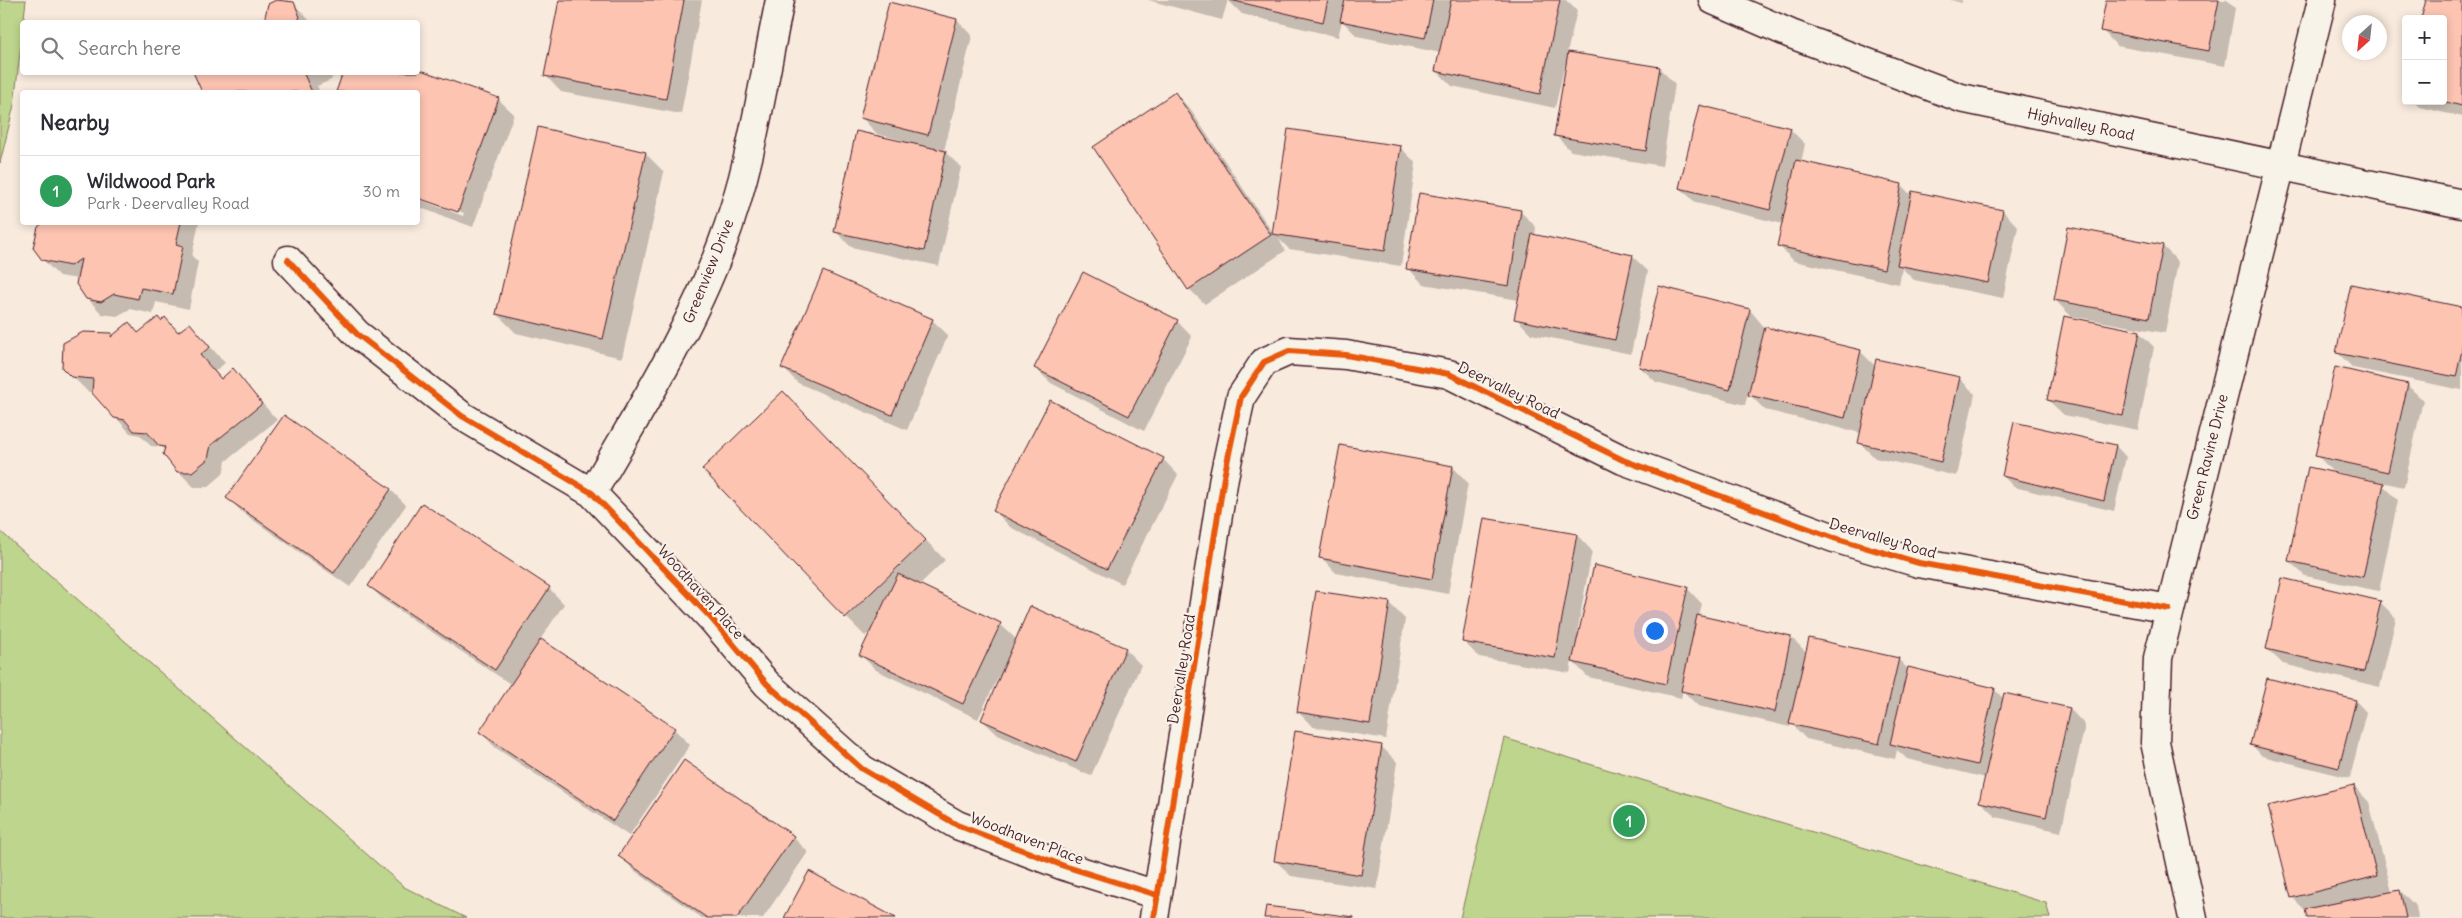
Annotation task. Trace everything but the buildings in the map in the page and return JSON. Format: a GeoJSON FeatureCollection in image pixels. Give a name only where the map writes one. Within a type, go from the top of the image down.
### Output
{"type":"FeatureCollection","features":[{"type":"Feature","properties":{"kind":"street","name":"Greenview Drive"},"geometry":{"type":"LineString","coordinates":[[592,493],[689,321],[722,247],[744,172],[780,0]]}},
{"type":"Feature","properties":{"kind":"street","name":"Highvalley Road"},"geometry":{"type":"LineString","coordinates":[[1713,0],[1791,34],[1961,98],[2462,204]]}},
{"type":"Feature","properties":{"kind":"street","name":"Green Ravine Drive"},"geometry":{"type":"LineString","coordinates":[[2194,918],[2155,742],[2158,658],[2282,167],[2322,0]]}},
{"type":"Feature","properties":{"kind":"street","name":"Woodhaven Place"},"geometry":{"type":"LineString","coordinates":[[288,260],[357,334],[462,416],[592,493],[711,618],[767,684],[862,768],[957,825],[1064,866],[1156,907]]}},
{"type":"Feature","properties":{"kind":"street","name":"Deervalley Road"},"geometry":{"type":"LineString","coordinates":[[1156,907],[1224,477],[1241,397],[1264,362],[1289,351],[1346,355],[1450,374],[1623,460],[1834,538],[1919,563],[2169,609]]}},
{"type":"Feature","properties":{"kind":"green space"},"geometry":{"type":"Polygon","coordinates":[[[0,0],[26,0],[24,20],[20,20],[20,52],[14,105],[0,163],[0,0]]]}},
{"type":"Feature","properties":{"kind":"green space"},"geometry":{"type":"Polygon","coordinates":[[[0,531],[404,887],[466,918],[0,918],[0,531]]]}},
{"type":"Feature","properties":{"kind":"green space"},"geometry":{"type":"Polygon","coordinates":[[[1504,738],[2046,903],[2050,918],[1460,918],[1504,738]]]}},
{"type":"Feature","properties":{"kind":"cycle path"},"geometry":{"type":"LineString","coordinates":[[288,260],[357,334],[462,416],[592,493],[711,618],[767,684],[862,769],[957,825],[1064,866],[1157,895]]}},
{"type":"Feature","properties":{"kind":"cycle path"},"geometry":{"type":"LineString","coordinates":[[1154,918],[1224,477],[1241,397],[1264,362],[1289,351],[1346,355],[1449,374],[1623,460],[1834,538],[1919,563],[2169,609]]}},
{"type":"Feature","properties":{"kind":"place","name":"Wildwood Park"},"geometry":{"type":"Point","coordinates":[1629,821]}}]}
